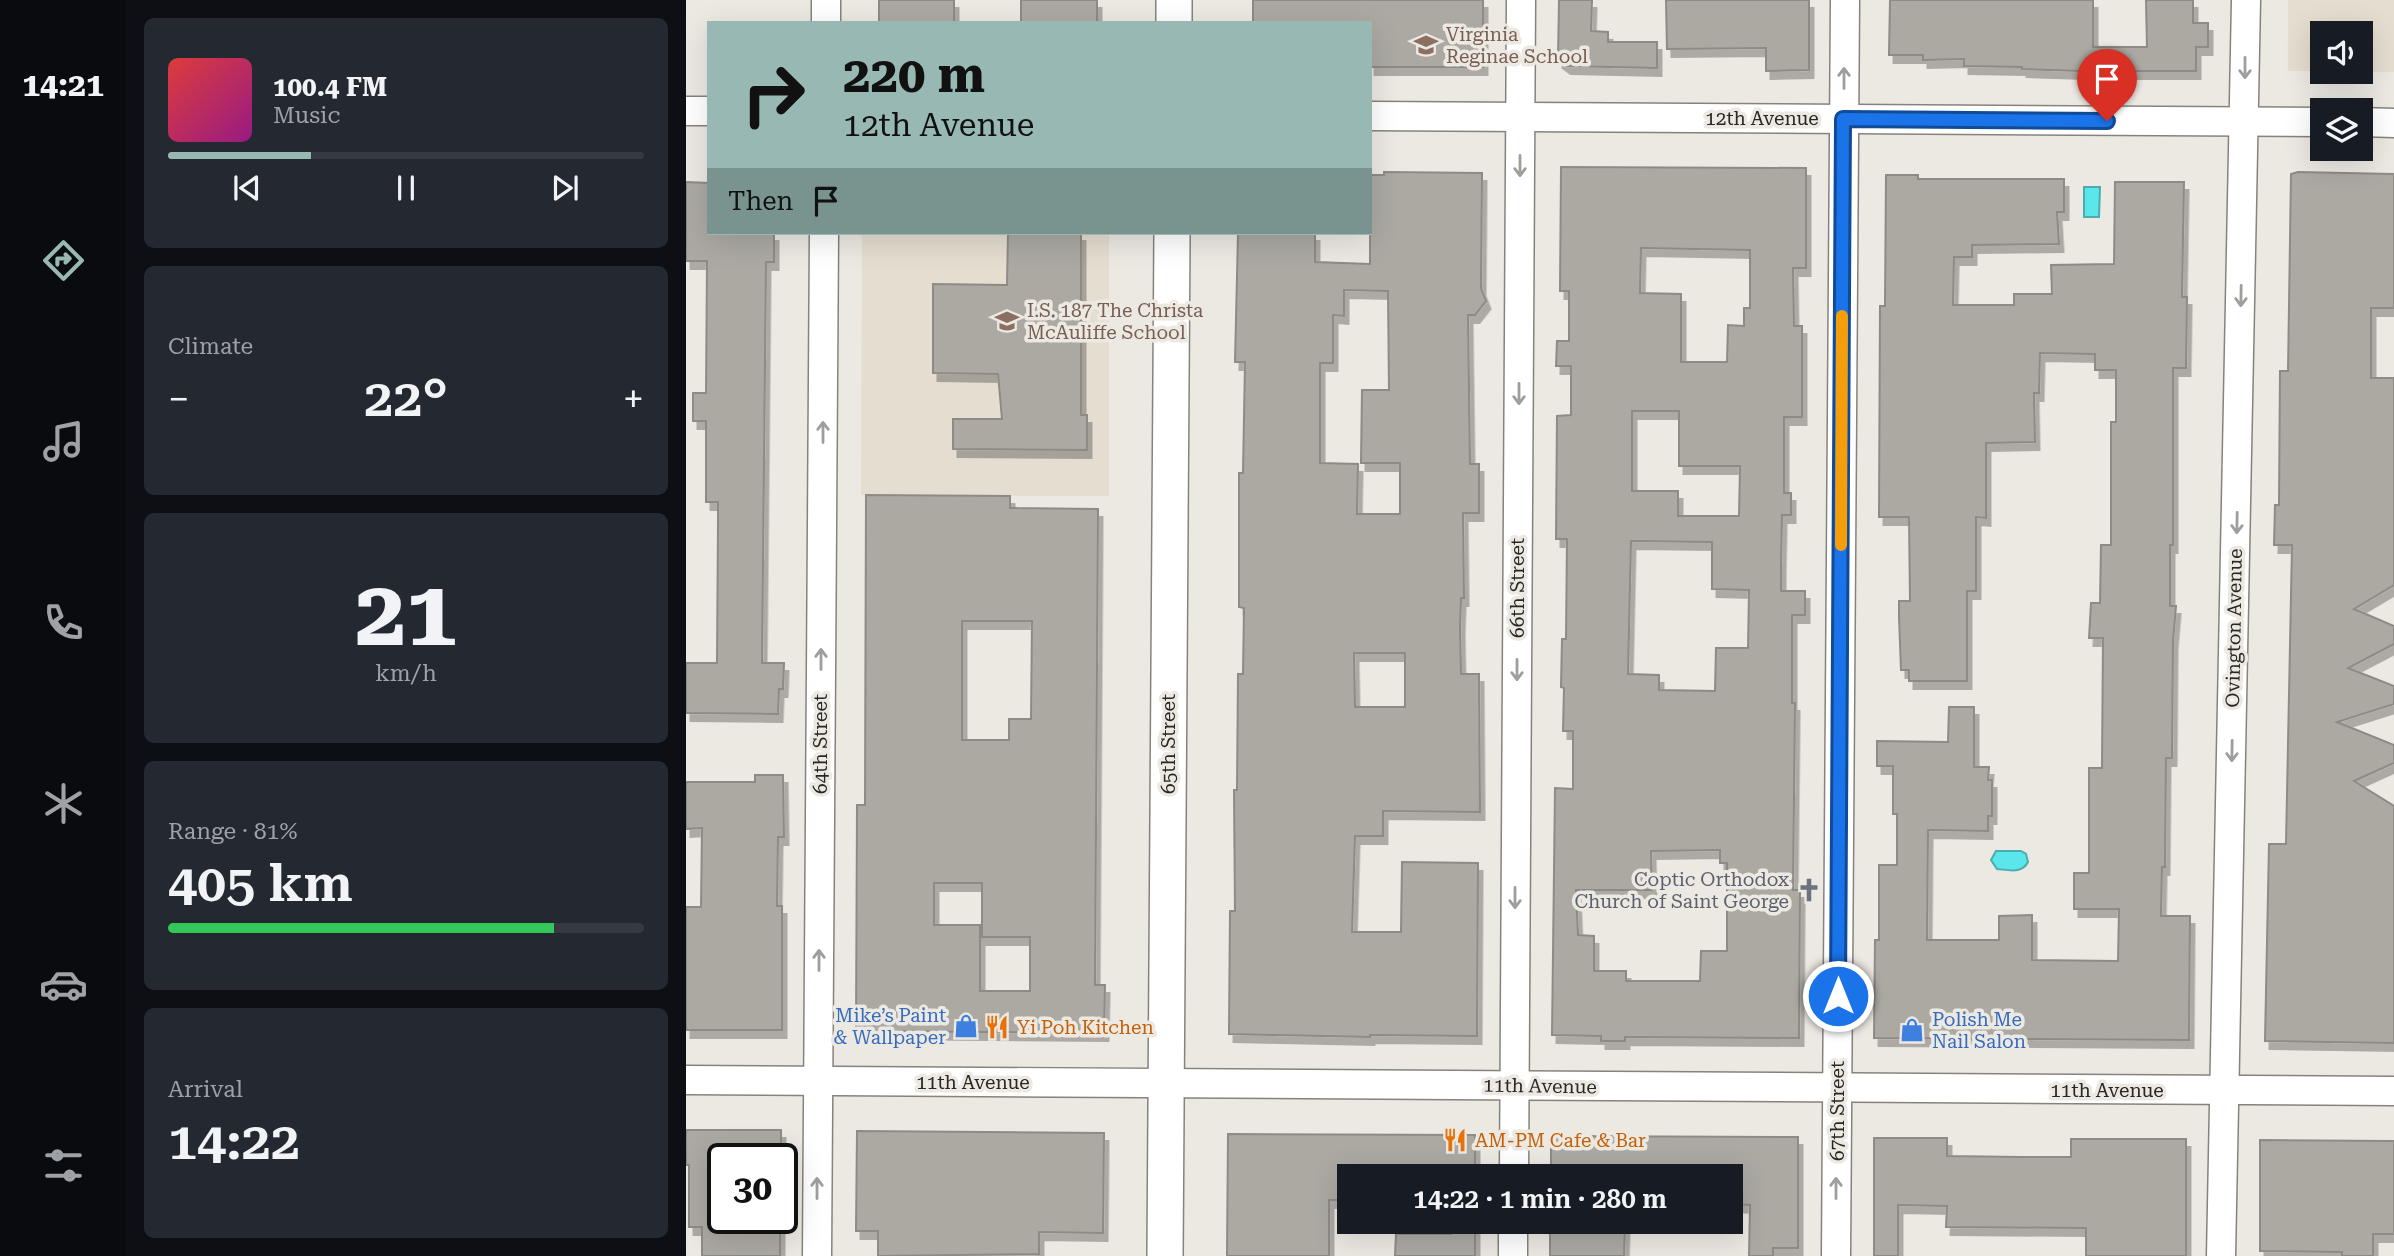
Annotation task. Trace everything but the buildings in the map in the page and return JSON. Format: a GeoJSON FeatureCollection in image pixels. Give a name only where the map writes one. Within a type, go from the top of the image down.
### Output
{"type":"FeatureCollection","features":[{"type":"Feature","properties":{"kind":"main road"},"geometry":{"type":"LineString","coordinates":[[1174,0],[1174,21]]}},
{"type":"Feature","properties":{"kind":"main road","name":"65th Street"},"geometry":{"type":"LineString","coordinates":[[1165,1256],[1172,235]]}},
{"type":"Feature","properties":{"kind":"street"},"geometry":{"type":"LineString","coordinates":[[826,0],[826,21]]}},
{"type":"Feature","properties":{"kind":"street","name":"66th Street"},"geometry":{"type":"LineString","coordinates":[[1514,1164],[1521,0]]}},
{"type":"Feature","properties":{"kind":"street","name":"67th Street"},"geometry":{"type":"LineString","coordinates":[[1836,1256],[1844,0]]}},
{"type":"Feature","properties":{"kind":"street","name":"Ovington Avenue"},"geometry":{"type":"LineString","coordinates":[[2221,1256],[2246,0]]}},
{"type":"Feature","properties":{"kind":"street"},"geometry":{"type":"LineString","coordinates":[[686,111],[707,111]]}},
{"type":"Feature","properties":{"kind":"street","name":"12th Avenue"},"geometry":{"type":"LineString","coordinates":[[1372,116],[2310,122]]}},
{"type":"Feature","properties":{"kind":"street"},"geometry":{"type":"LineString","coordinates":[[2373,122],[2394,123]]}},
{"type":"Feature","properties":{"kind":"street","name":"64th Street"},"geometry":{"type":"LineString","coordinates":[[817,1256],[824,235]]}},
{"type":"Feature","properties":{"kind":"street","name":"11th Avenue"},"geometry":{"type":"LineString","coordinates":[[686,1080],[2394,1091]]}},
{"type":"Feature","properties":{"kind":"street"},"geometry":{"type":"LineString","coordinates":[[1513,1234],[1513,1256]]}},
{"type":"Feature","properties":{"kind":"shaded area"},"geometry":{"type":"Polygon","coordinates":[[[2288,0],[2394,0],[2394,72],[2373,72],[2373,21],[2310,21],[2310,71],[2288,71],[2288,0]]]}},
{"type":"Feature","properties":{"kind":"shaded area"},"geometry":{"type":"Polygon","coordinates":[[[862,235],[1109,235],[1109,496],[861,495],[862,235]]]}},
{"type":"Feature","properties":{"kind":"water"},"geometry":{"type":"Polygon","coordinates":[[[2084,187],[2100,187],[2099,217],[2084,217],[2084,187]]]}},
{"type":"Feature","properties":{"kind":"water"},"geometry":{"type":"Polygon","coordinates":[[[1996,851],[2021,851],[2026,854],[2028,862],[2019,870],[1997,869],[1991,860],[1996,851]]]}},
{"type":"Feature","properties":{"kind":"slow traffic"},"geometry":{"type":"LineString","coordinates":[[1841,545],[1842,316]]}},
{"type":"Feature","properties":{"kind":"place","name":"Virginia Reginae School"},"geometry":{"type":"Point","coordinates":[1426,45]}},
{"type":"Feature","properties":{"kind":"place","name":"I.S. 187 The Christa McAuliffe School"},"geometry":{"type":"Point","coordinates":[1007,321]}},
{"type":"Feature","properties":{"kind":"place","name":"Coptic Orthodox Church of Saint George"},"geometry":{"type":"Point","coordinates":[1809,890]}},
{"type":"Feature","properties":{"kind":"place","name":"Mike’s Paint & Wallpaper"},"geometry":{"type":"Point","coordinates":[966,1026]}},
{"type":"Feature","properties":{"kind":"place","name":"Yi Poh Kitchen"},"geometry":{"type":"Point","coordinates":[997,1027]}},
{"type":"Feature","properties":{"kind":"place","name":"Polish Me Nail Salon"},"geometry":{"type":"Point","coordinates":[1912,1030]}},
{"type":"Feature","properties":{"kind":"place","name":"AM-PM Cafe & Bar"},"geometry":{"type":"Point","coordinates":[1455,1140]}},
{"type":"Feature","properties":{"kind":"route"},"geometry":{"type":"LineString","coordinates":[[1838,996],[1843,119],[2107,121]]}}]}
